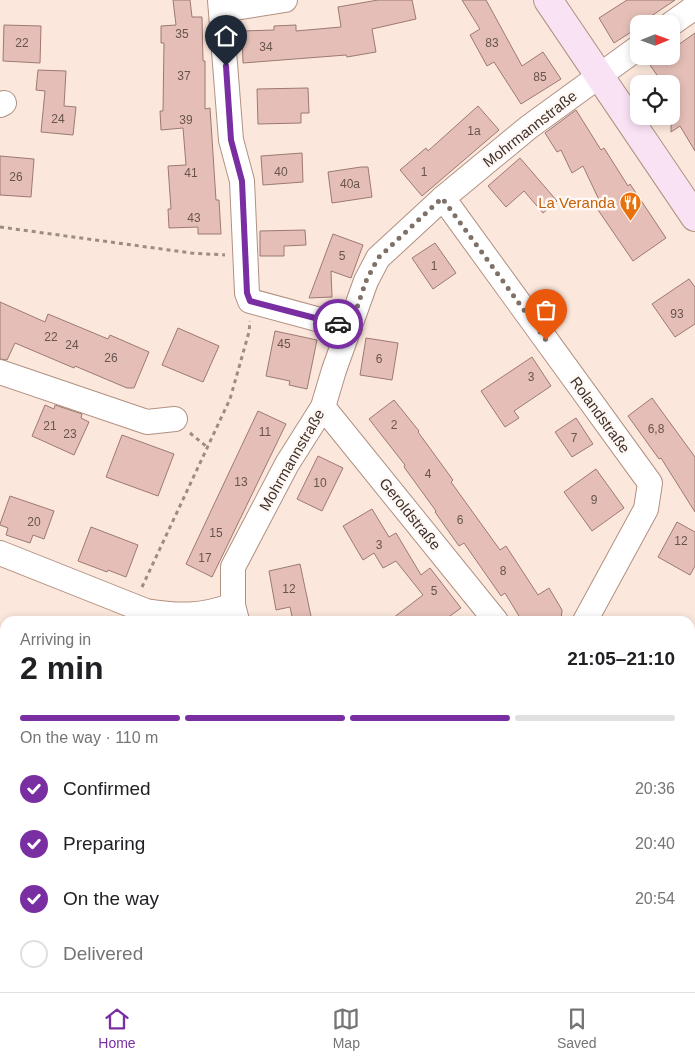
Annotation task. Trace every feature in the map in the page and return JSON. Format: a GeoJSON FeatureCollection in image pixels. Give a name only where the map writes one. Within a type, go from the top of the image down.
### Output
{"type":"FeatureCollection","features":[{"type":"Feature","properties":{"kind":"street"},"geometry":{"type":"LineString","coordinates":[[285,0],[221,5],[231,140],[242,181],[247,293],[250,301],[350,328]]}},
{"type":"Feature","properties":{"kind":"street"},"geometry":{"type":"LineString","coordinates":[[548,0],[695,217]]}},
{"type":"Feature","properties":{"kind":"street"},"geometry":{"type":"LineString","coordinates":[[680,18],[695,7]]}},
{"type":"Feature","properties":{"kind":"street","name":"Mohrmannstraße"},"geometry":{"type":"LineString","coordinates":[[235,613],[233,567],[287,464],[323,407],[334,370],[366,281],[378,258],[442,198],[529,127],[630,54]]}},
{"type":"Feature","properties":{"kind":"street","name":"Rolandstraße"},"geometry":{"type":"LineString","coordinates":[[442,198],[650,483],[646,509],[588,616]]}},
{"type":"Feature","properties":{"kind":"street"},"geometry":{"type":"LineString","coordinates":[[0,372],[146,422],[174,419]]}},
{"type":"Feature","properties":{"kind":"street","name":"Geroldstraße"},"geometry":{"type":"LineString","coordinates":[[323,407],[492,616]]}},
{"type":"Feature","properties":{"kind":"street"},"geometry":{"type":"LineString","coordinates":[[0,553],[146,610],[183,615],[199,615],[217,611],[235,613]]}},
{"type":"Feature","properties":{"kind":"path"},"geometry":{"type":"LineString","coordinates":[[0,226],[191,253],[246,256]]}},
{"type":"Feature","properties":{"kind":"path"},"geometry":{"type":"LineString","coordinates":[[133,606],[230,400],[249,332],[250,301]]}},
{"type":"Feature","properties":{"kind":"building"},"geometry":{"type":"Polygon","coordinates":[[[173,0],[190,0],[192,17],[202,17],[203,61],[205,61],[205,109],[210,108],[216,200],[219,200],[221,234],[198,234],[198,227],[169,228],[168,209],[171,209],[168,166],[186,165],[183,128],[161,130],[160,111],[163,111],[164,43],[161,43],[161,26],[176,25],[173,0]]]}},
{"type":"Feature","properties":{"kind":"building"},"geometry":{"type":"Polygon","coordinates":[[[378,0],[412,0],[416,19],[372,29],[376,52],[347,57],[346,55],[243,63],[242,31],[274,30],[274,26],[296,25],[296,31],[341,27],[338,7],[378,0]]]}},
{"type":"Feature","properties":{"kind":"building"},"geometry":{"type":"Polygon","coordinates":[[[462,0],[486,0],[522,66],[543,52],[561,79],[521,104],[494,62],[487,66],[470,35],[480,29],[462,0]]]}},
{"type":"Feature","properties":{"kind":"building"},"geometry":{"type":"Polygon","coordinates":[[[627,0],[675,0],[653,15],[630,15],[630,33],[614,43],[599,18],[627,0]]]}},
{"type":"Feature","properties":{"kind":"building"},"geometry":{"type":"Polygon","coordinates":[[[4,25],[41,26],[40,63],[3,61],[4,25]]]}},
{"type":"Feature","properties":{"kind":"building"},"geometry":{"type":"Polygon","coordinates":[[[695,33],[695,151],[680,126],[671,132],[671,125],[680,125],[680,75],[657,75],[650,65],[680,65],[680,44],[695,33]]]}},
{"type":"Feature","properties":{"kind":"building"},"geometry":{"type":"Polygon","coordinates":[[[38,70],[66,71],[64,106],[76,107],[73,135],[41,132],[45,91],[36,90],[38,70]]]}},
{"type":"Feature","properties":{"kind":"building"},"geometry":{"type":"Polygon","coordinates":[[[308,88],[309,113],[301,113],[301,123],[258,124],[257,89],[308,88]]]}},
{"type":"Feature","properties":{"kind":"building"},"geometry":{"type":"Polygon","coordinates":[[[478,106],[499,130],[422,196],[400,170],[426,148],[428,151],[478,106]]]}},
{"type":"Feature","properties":{"kind":"building"},"geometry":{"type":"Polygon","coordinates":[[[576,110],[601,150],[604,148],[628,186],[630,184],[666,238],[633,261],[596,207],[601,204],[583,166],[572,173],[561,150],[557,152],[545,133],[576,110]]]}},
{"type":"Feature","properties":{"kind":"building"},"geometry":{"type":"Polygon","coordinates":[[[302,153],[303,182],[263,185],[261,156],[302,153]]]}},
{"type":"Feature","properties":{"kind":"building"},"geometry":{"type":"Polygon","coordinates":[[[0,156],[34,159],[31,197],[0,195],[0,156]]]}},
{"type":"Feature","properties":{"kind":"building"},"geometry":{"type":"Polygon","coordinates":[[[520,158],[557,201],[543,213],[524,191],[506,207],[488,186],[520,158]]]}},
{"type":"Feature","properties":{"kind":"building"},"geometry":{"type":"Polygon","coordinates":[[[368,167],[372,197],[332,203],[328,172],[368,167]]]}},
{"type":"Feature","properties":{"kind":"building"},"geometry":{"type":"Polygon","coordinates":[[[305,230],[306,245],[284,246],[284,256],[260,256],[260,231],[305,230]]]}},
{"type":"Feature","properties":{"kind":"building"},"geometry":{"type":"Polygon","coordinates":[[[333,234],[363,245],[351,278],[331,271],[332,297],[309,298],[333,234]]]}},
{"type":"Feature","properties":{"kind":"building"},"geometry":{"type":"Polygon","coordinates":[[[435,243],[456,273],[433,289],[412,258],[435,243]]]}},
{"type":"Feature","properties":{"kind":"building"},"geometry":{"type":"Polygon","coordinates":[[[689,279],[695,287],[695,324],[675,337],[652,304],[689,279]]]}},
{"type":"Feature","properties":{"kind":"building"},"geometry":{"type":"Polygon","coordinates":[[[0,302],[45,322],[48,314],[108,339],[110,335],[149,352],[134,388],[127,388],[75,366],[74,368],[15,343],[7,360],[0,359],[0,302]]]}},
{"type":"Feature","properties":{"kind":"building"},"geometry":{"type":"Polygon","coordinates":[[[178,328],[219,346],[203,382],[162,365],[178,328]]]}},
{"type":"Feature","properties":{"kind":"building"},"geometry":{"type":"Polygon","coordinates":[[[275,331],[317,340],[307,389],[289,385],[290,381],[266,376],[275,331]]]}},
{"type":"Feature","properties":{"kind":"building"},"geometry":{"type":"Polygon","coordinates":[[[366,338],[398,343],[392,380],[360,375],[366,338]]]}},
{"type":"Feature","properties":{"kind":"building"},"geometry":{"type":"Polygon","coordinates":[[[532,357],[551,386],[514,411],[519,418],[505,427],[481,391],[532,357]]]}},
{"type":"Feature","properties":{"kind":"building"},"geometry":{"type":"Polygon","coordinates":[[[652,398],[695,457],[695,512],[661,458],[659,459],[628,416],[652,398]]]}},
{"type":"Feature","properties":{"kind":"building"},"geometry":{"type":"Polygon","coordinates":[[[394,400],[419,431],[453,480],[451,482],[500,550],[506,546],[538,595],[549,588],[562,610],[561,616],[519,616],[505,593],[501,596],[464,543],[459,546],[404,467],[405,465],[369,419],[394,400]]]}},
{"type":"Feature","properties":{"kind":"building"},"geometry":{"type":"Polygon","coordinates":[[[45,405],[54,409],[55,405],[82,414],[81,418],[89,422],[74,455],[32,436],[45,405]]]}},
{"type":"Feature","properties":{"kind":"building"},"geometry":{"type":"Polygon","coordinates":[[[258,411],[286,424],[212,577],[186,564],[258,411]]]}},
{"type":"Feature","properties":{"kind":"building"},"geometry":{"type":"Polygon","coordinates":[[[576,418],[593,444],[572,457],[555,432],[576,418]]]}},
{"type":"Feature","properties":{"kind":"building"},"geometry":{"type":"Polygon","coordinates":[[[122,435],[174,454],[158,496],[106,477],[122,435]]]}},
{"type":"Feature","properties":{"kind":"building"},"geometry":{"type":"Polygon","coordinates":[[[318,456],[343,468],[322,511],[297,499],[318,456]]]}},
{"type":"Feature","properties":{"kind":"building"},"geometry":{"type":"Polygon","coordinates":[[[596,469],[624,508],[592,531],[564,492],[596,469]]]}},
{"type":"Feature","properties":{"kind":"building"},"geometry":{"type":"Polygon","coordinates":[[[10,496],[54,511],[44,539],[33,535],[30,543],[6,535],[8,528],[0,524],[10,496]]]}},
{"type":"Feature","properties":{"kind":"building"},"geometry":{"type":"Polygon","coordinates":[[[372,509],[389,537],[396,533],[421,575],[430,568],[461,608],[450,616],[396,616],[423,595],[396,561],[383,568],[374,553],[363,560],[343,526],[372,509]]]}},
{"type":"Feature","properties":{"kind":"building"},"geometry":{"type":"Polygon","coordinates":[[[677,522],[695,532],[695,566],[690,575],[658,557],[677,522]]]}},
{"type":"Feature","properties":{"kind":"building"},"geometry":{"type":"Polygon","coordinates":[[[91,527],[138,545],[126,577],[78,561],[91,527]]]}},
{"type":"Feature","properties":{"kind":"building"},"geometry":{"type":"Polygon","coordinates":[[[300,564],[311,616],[292,616],[290,607],[276,610],[269,571],[300,564]]]}},
{"type":"Feature","properties":{"kind":"way so far"},"geometry":{"type":"LineString","coordinates":[[338,324],[350,328],[366,281],[378,258],[442,198],[546,340]]}},
{"type":"Feature","properties":{"kind":"place","name":"La Veranda"},"geometry":{"type":"Point","coordinates":[631,222]}},
{"type":"Feature","properties":{"kind":"route"},"geometry":{"type":"LineString","coordinates":[[226,66],[231,140],[242,181],[247,293],[250,301],[338,324]]}}]}
